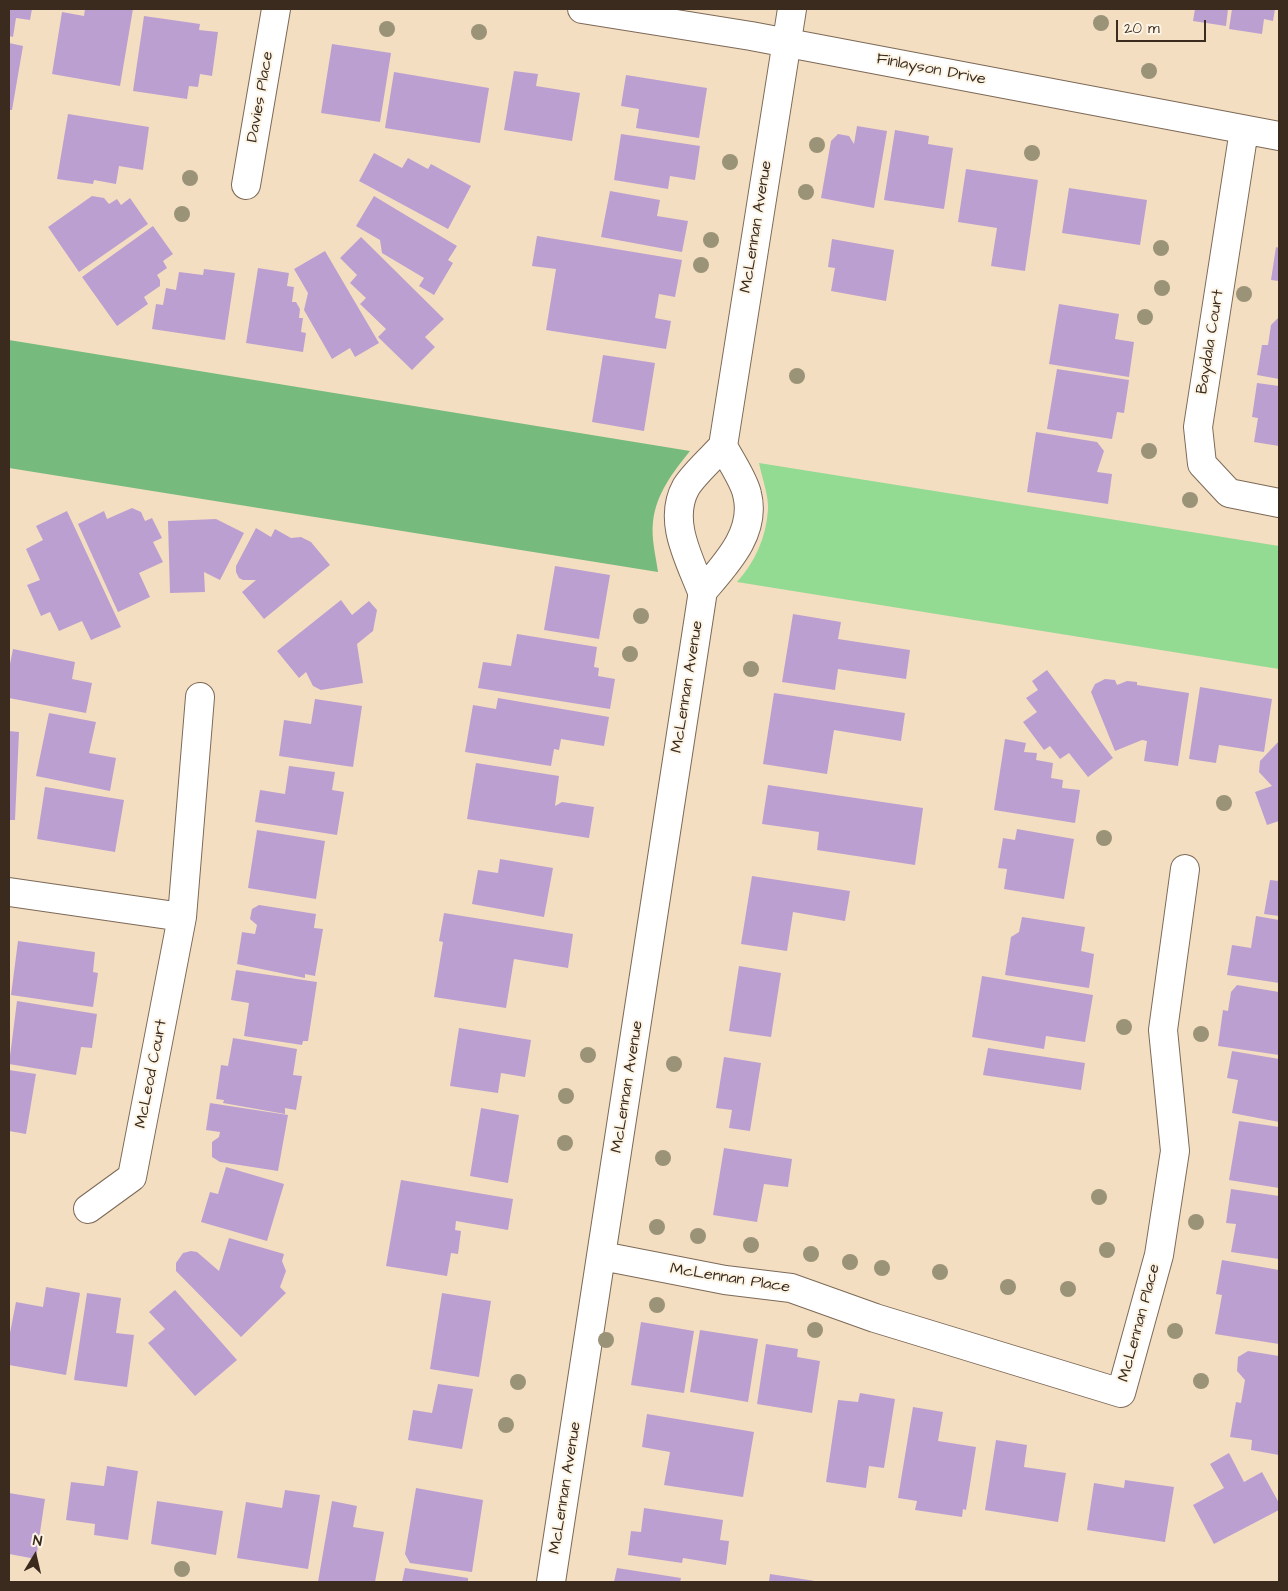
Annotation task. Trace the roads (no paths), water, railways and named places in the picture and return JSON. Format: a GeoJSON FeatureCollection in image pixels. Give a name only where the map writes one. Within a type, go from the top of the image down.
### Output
{"type":"FeatureCollection","features":[{"type":"Feature","properties":{"kind":"street","name":"Davies Place"},"geometry":{"type":"LineString","coordinates":[[246,185],[276,9]]}},
{"type":"Feature","properties":{"kind":"street","name":"Finlayson Drive"},"geometry":{"type":"LineString","coordinates":[[582,9],[786,42],[1279,136]]}},
{"type":"Feature","properties":{"kind":"street","name":"McLennan Avenue"},"geometry":{"type":"LineString","coordinates":[[551,1582],[702,592],[680,535],[680,511],[686,487],[723,446],[792,9]]}},
{"type":"Feature","properties":{"kind":"street","name":"Baydala Court"},"geometry":{"type":"LineString","coordinates":[[1244,130],[1198,427],[1202,464],[1229,493],[1279,503]]}},
{"type":"Feature","properties":{"kind":"street"},"geometry":{"type":"LineString","coordinates":[[702,592],[738,548],[748,522],[747,494],[723,446]]}},
{"type":"Feature","properties":{"kind":"street","name":"McLeod Court"},"geometry":{"type":"LineString","coordinates":[[88,1209],[132,1177],[182,917],[200,697]]}},
{"type":"Feature","properties":{"kind":"street","name":"McLennan Place"},"geometry":{"type":"LineString","coordinates":[[602,1256],[725,1280],[791,1288],[875,1318],[1121,1393],[1159,1255],[1175,1151],[1163,1030],[1185,869]]}},
{"type":"Feature","properties":{"kind":"street"},"geometry":{"type":"LineString","coordinates":[[9,892],[182,917]]}}]}
